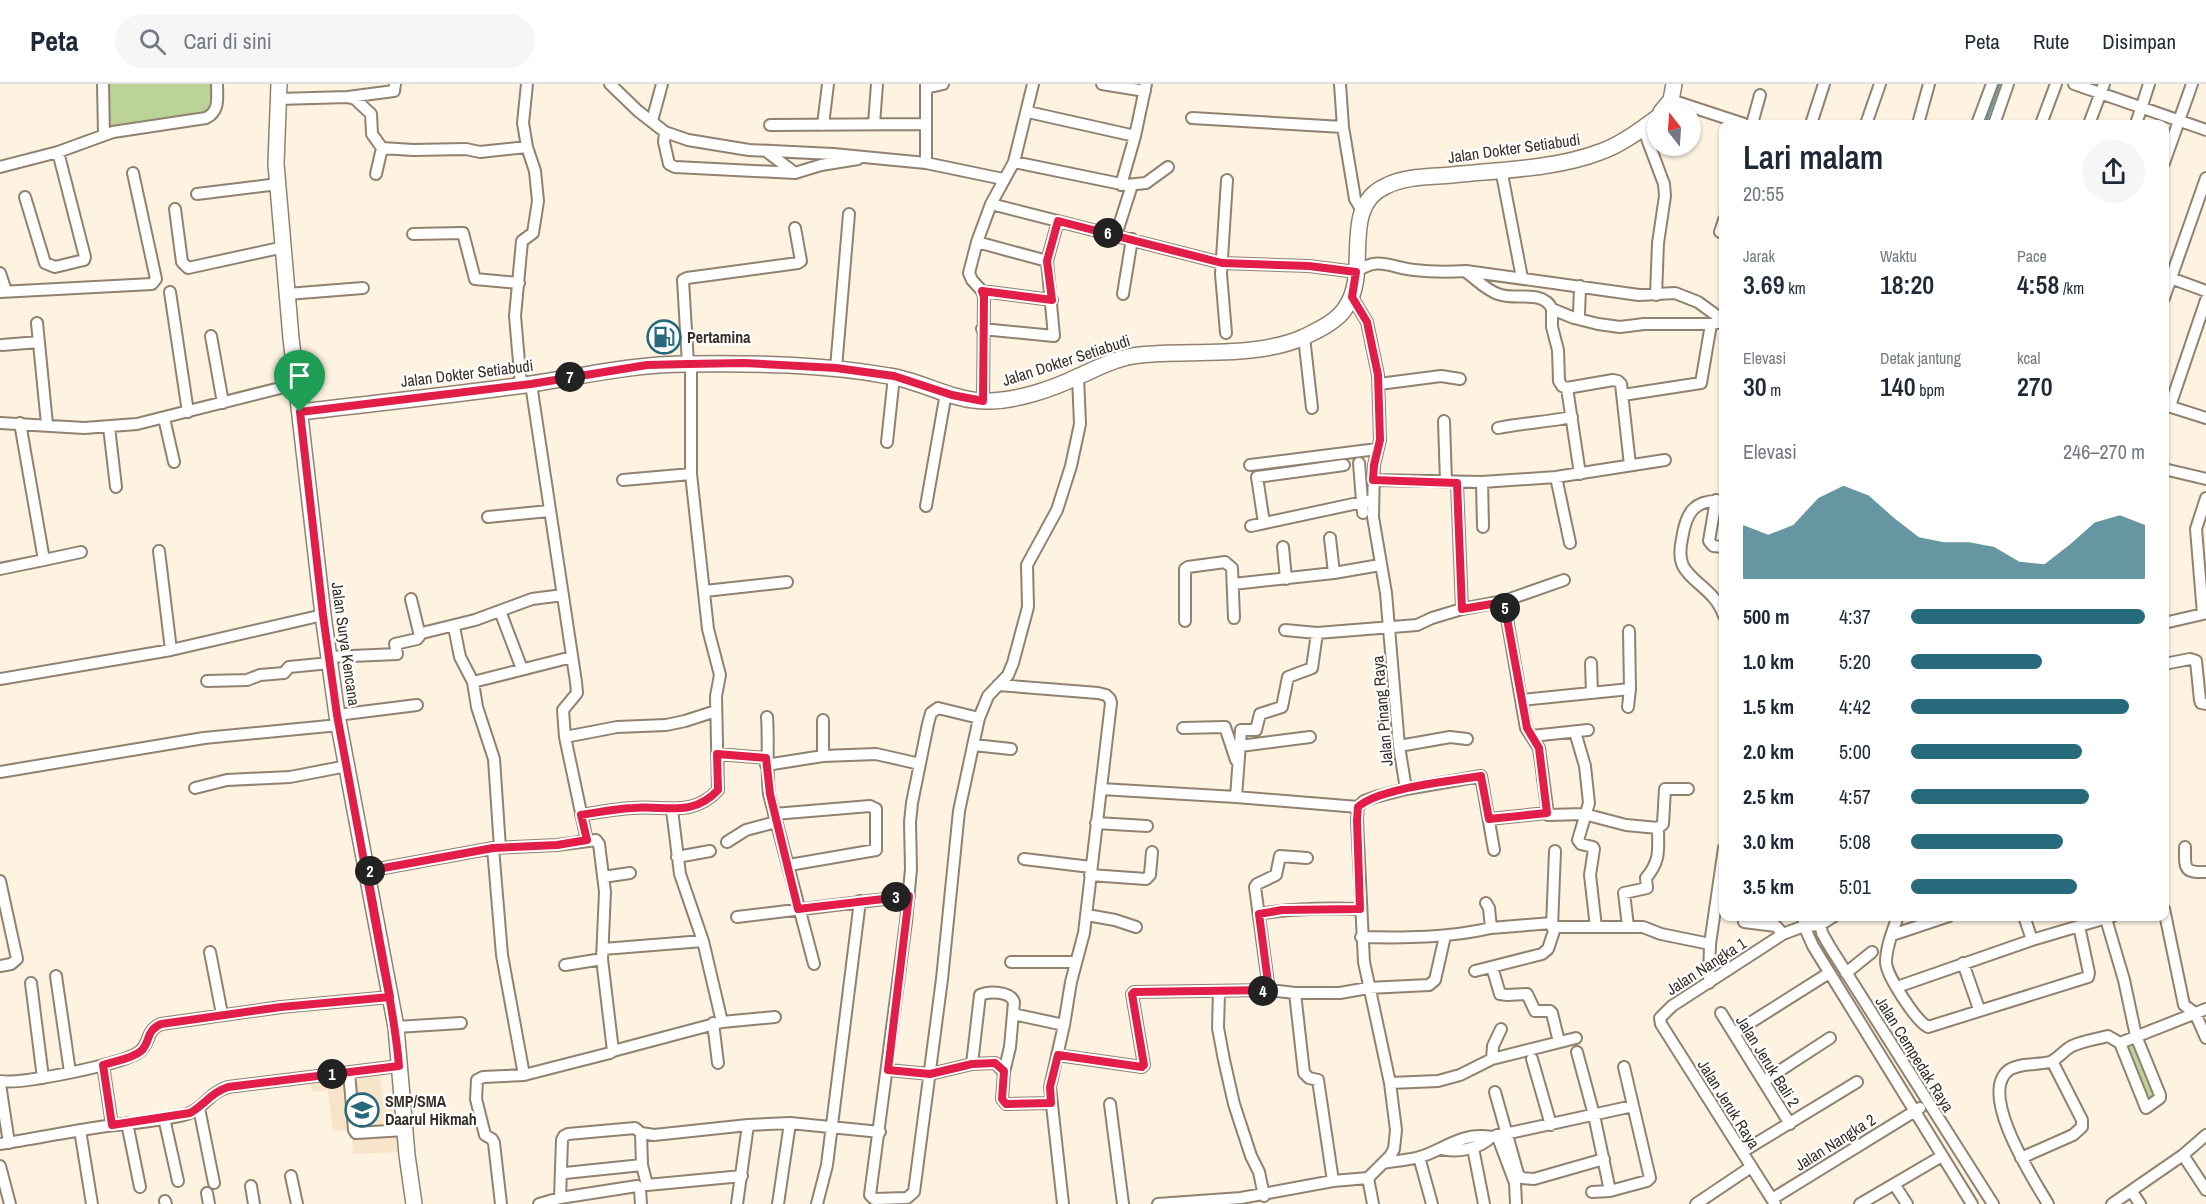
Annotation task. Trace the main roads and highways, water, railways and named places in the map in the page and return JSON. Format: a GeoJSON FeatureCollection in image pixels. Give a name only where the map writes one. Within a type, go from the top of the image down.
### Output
{"type":"FeatureCollection","features":[{"type":"Feature","properties":{"kind":"main road"},"geometry":{"type":"LineString","coordinates":[[1669,102],[1674,84]]}},
{"type":"Feature","properties":{"kind":"main road","name":"Jalan Surya Kencana"},"geometry":{"type":"LineString","coordinates":[[279,92],[276,164],[296,384],[323,615],[338,720],[396,1027],[414,1204]]}},
{"type":"Feature","properties":{"kind":"main road","name":"Jalan Dokter Setiabudi"},"geometry":{"type":"LineString","coordinates":[[300,412],[526,385],[647,365],[690,364],[756,363],[836,368],[894,376],[946,393],[983,401],[1014,398],[1079,380],[1098,366],[1124,357],[1285,344],[1304,337],[1345,310],[1352,297],[1356,272],[1361,209],[1373,193],[1392,183],[1417,178],[1541,165],[1586,157],[1621,142],[1647,125]]}},
{"type":"Feature","properties":{"kind":"waterway"},"geometry":{"type":"LineString","coordinates":[[1986,120],[1999,84]]}},
{"type":"Feature","properties":{"kind":"place","name":"Pertamina"},"geometry":{"type":"Point","coordinates":[664,337]}},
{"type":"Feature","properties":{"kind":"place","name":"SMP/SMA Daarul Hikmah"},"geometry":{"type":"Point","coordinates":[362,1110]}}]}
